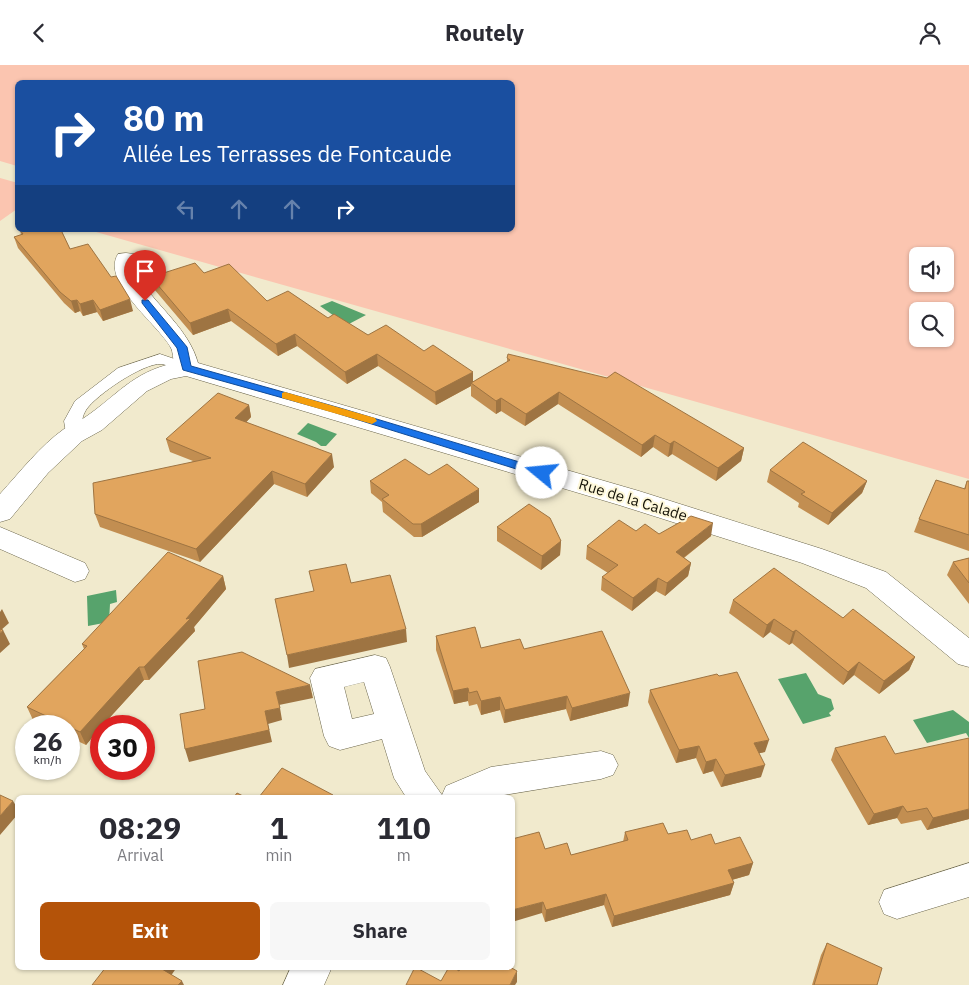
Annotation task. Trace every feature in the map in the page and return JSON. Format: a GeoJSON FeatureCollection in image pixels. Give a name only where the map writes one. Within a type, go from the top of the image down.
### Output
{"type":"FeatureCollection","features":[{"type":"Feature","properties":{"kind":"street"},"geometry":{"type":"LineString","coordinates":[[126,259],[127,279],[182,347],[187,368]]}},
{"type":"Feature","properties":{"kind":"street","name":"Rue de la Calade"},"geometry":{"type":"LineString","coordinates":[[0,512],[40,467],[73,435],[93,425],[138,387],[164,373],[187,368],[629,498],[812,556],[876,580],[969,655]]}},
{"type":"Feature","properties":{"kind":"street"},"geometry":{"type":"LineString","coordinates":[[0,537],[75,571]]}},
{"type":"Feature","properties":{"kind":"street"},"geometry":{"type":"LineString","coordinates":[[393,723],[411,777],[424,795]]}},
{"type":"Feature","properties":{"kind":"street"},"geometry":{"type":"LineString","coordinates":[[462,795],[491,782],[600,765]]}},
{"type":"Feature","properties":{"kind":"street"},"geometry":{"type":"LineString","coordinates":[[897,902],[969,881]]}},
{"type":"Feature","properties":{"kind":"street"},"geometry":{"type":"LineString","coordinates":[[302,985],[311,970]]}},
{"type":"Feature","properties":{"kind":"shaded area"},"geometry":{"type":"Polygon","coordinates":[[[0,65],[969,65],[969,479],[96,232],[515,232],[515,80],[15,80],[15,165],[0,161],[0,65]]]}},
{"type":"Feature","properties":{"kind":"shaded area"},"geometry":{"type":"Polygon","coordinates":[[[0,178],[15,182],[15,210],[0,221],[0,178]]]}},
{"type":"Feature","properties":{"kind":"shaded area"},"geometry":{"type":"Polygon","coordinates":[[[332,301],[366,315],[347,325],[320,306],[332,301]]]}},
{"type":"Feature","properties":{"kind":"shaded area"},"geometry":{"type":"Polygon","coordinates":[[[308,423],[337,434],[326,446],[321,446],[297,434],[308,423]]]}},
{"type":"Feature","properties":{"kind":"shaded area"},"geometry":{"type":"Polygon","coordinates":[[[116,590],[117,602],[110,604],[109,622],[88,626],[87,596],[116,590]]]}},
{"type":"Feature","properties":{"kind":"shaded area"},"geometry":{"type":"Polygon","coordinates":[[[806,673],[818,694],[831,699],[834,709],[829,713],[831,716],[803,724],[778,679],[806,673]]]}},
{"type":"Feature","properties":{"kind":"shaded area"},"geometry":{"type":"Polygon","coordinates":[[[953,710],[969,722],[969,738],[966,733],[927,743],[913,720],[953,710]]]}},
{"type":"Feature","properties":{"kind":"building"},"geometry":{"type":"Polygon","coordinates":[[[22,232],[62,232],[70,249],[88,244],[111,277],[116,276],[130,299],[100,310],[93,300],[80,304],[77,300],[71,301],[60,292],[14,237],[23,234],[22,232]]]}},
{"type":"Feature","properties":{"kind":"building"},"geometry":{"type":"Polygon","coordinates":[[[195,263],[204,273],[229,264],[267,301],[288,291],[328,318],[334,314],[368,335],[386,325],[424,351],[433,345],[473,372],[435,392],[377,354],[345,372],[295,334],[276,344],[228,309],[190,323],[151,277],[195,263]]]}},
{"type":"Feature","properties":{"kind":"building"},"geometry":{"type":"Polygon","coordinates":[[[508,354],[607,378],[615,372],[744,448],[718,468],[674,441],[670,444],[655,435],[642,445],[559,392],[526,414],[501,398],[496,401],[471,383],[510,360],[507,358],[508,354]]]}},
{"type":"Feature","properties":{"kind":"building"},"geometry":{"type":"Polygon","coordinates":[[[218,393],[249,405],[235,418],[332,454],[305,484],[272,471],[196,549],[95,514],[93,483],[211,458],[166,439],[218,393]]]}},
{"type":"Feature","properties":{"kind":"building"},"geometry":{"type":"Polygon","coordinates":[[[803,442],[867,481],[832,513],[801,494],[805,492],[770,470],[803,442]]]}},
{"type":"Feature","properties":{"kind":"building"},"geometry":{"type":"Polygon","coordinates":[[[405,459],[429,475],[447,464],[479,489],[421,524],[413,524],[382,499],[389,495],[370,481],[405,459]]]}},
{"type":"Feature","properties":{"kind":"building"},"geometry":{"type":"Polygon","coordinates":[[[936,480],[965,489],[967,481],[969,481],[969,535],[919,519],[936,480]]]}},
{"type":"Feature","properties":{"kind":"building"},"geometry":{"type":"Polygon","coordinates":[[[529,504],[550,518],[561,541],[542,556],[497,527],[529,504]]]}},
{"type":"Feature","properties":{"kind":"building"},"geometry":{"type":"Polygon","coordinates":[[[691,516],[713,523],[676,552],[691,563],[667,583],[658,578],[633,598],[602,577],[618,565],[587,546],[619,520],[636,531],[645,524],[659,534],[691,516]]]}},
{"type":"Feature","properties":{"kind":"building"},"geometry":{"type":"Polygon","coordinates":[[[168,552],[223,576],[186,619],[191,618],[144,667],[139,667],[95,715],[90,715],[90,721],[80,732],[80,715],[44,715],[27,707],[87,646],[82,644],[168,552]]]}},
{"type":"Feature","properties":{"kind":"building"},"geometry":{"type":"Polygon","coordinates":[[[969,558],[969,583],[953,562],[969,558]]]}},
{"type":"Feature","properties":{"kind":"building"},"geometry":{"type":"Polygon","coordinates":[[[346,564],[351,583],[390,575],[406,629],[287,655],[275,599],[314,591],[309,571],[346,564]]]}},
{"type":"Feature","properties":{"kind":"building"},"geometry":{"type":"Polygon","coordinates":[[[774,568],[843,618],[853,609],[915,657],[884,681],[859,662],[848,672],[796,630],[793,632],[774,619],[767,625],[733,600],[774,568]]]}},
{"type":"Feature","properties":{"kind":"building"},"geometry":{"type":"Polygon","coordinates":[[[475,627],[481,648],[520,639],[524,649],[602,631],[630,693],[572,708],[567,696],[505,710],[500,697],[481,701],[477,691],[469,693],[468,688],[453,691],[436,636],[475,627]]]}},
{"type":"Feature","properties":{"kind":"building"},"geometry":{"type":"Polygon","coordinates":[[[242,652],[310,685],[276,692],[280,708],[265,711],[269,730],[185,749],[180,714],[205,709],[198,661],[242,652]]]}},
{"type":"Feature","properties":{"kind":"building"},"geometry":{"type":"Polygon","coordinates":[[[737,672],[769,740],[754,743],[765,765],[725,775],[716,759],[706,762],[699,746],[679,750],[650,690],[717,674],[719,676],[737,672]]]}},
{"type":"Feature","properties":{"kind":"building"},"geometry":{"type":"Polygon","coordinates":[[[885,736],[895,754],[969,738],[969,809],[933,818],[927,808],[907,812],[903,806],[874,814],[835,748],[885,736]]]}},
{"type":"Feature","properties":{"kind":"building"},"geometry":{"type":"Polygon","coordinates":[[[282,768],[333,795],[261,795],[282,768]]]}},
{"type":"Feature","properties":{"kind":"building"},"geometry":{"type":"Polygon","coordinates":[[[0,795],[13,801],[0,816],[0,795]]]}},
{"type":"Feature","properties":{"kind":"building"},"geometry":{"type":"Polygon","coordinates":[[[663,823],[668,834],[687,830],[691,840],[711,834],[715,844],[740,837],[753,863],[728,870],[734,883],[614,916],[606,894],[546,910],[543,902],[515,909],[515,838],[539,832],[545,849],[567,843],[571,855],[628,840],[625,832],[663,823]]]}},
{"type":"Feature","properties":{"kind":"building"},"geometry":{"type":"Polygon","coordinates":[[[827,943],[882,968],[877,985],[814,985],[827,943]]]}},
{"type":"Feature","properties":{"kind":"building"},"geometry":{"type":"Polygon","coordinates":[[[104,970],[164,970],[182,981],[178,985],[92,985],[104,970]]]}},
{"type":"Feature","properties":{"kind":"building"},"geometry":{"type":"Polygon","coordinates":[[[414,970],[421,970],[441,981],[447,970],[517,971],[510,985],[406,985],[414,970]]]}},
{"type":"Feature","properties":{"kind":"slow traffic"},"geometry":{"type":"LineString","coordinates":[[285,395],[372,421]]}},
{"type":"Feature","properties":{"kind":"route"},"geometry":{"type":"LineString","coordinates":[[145,301],[182,347],[187,368],[336,410],[542,473]]}}]}
